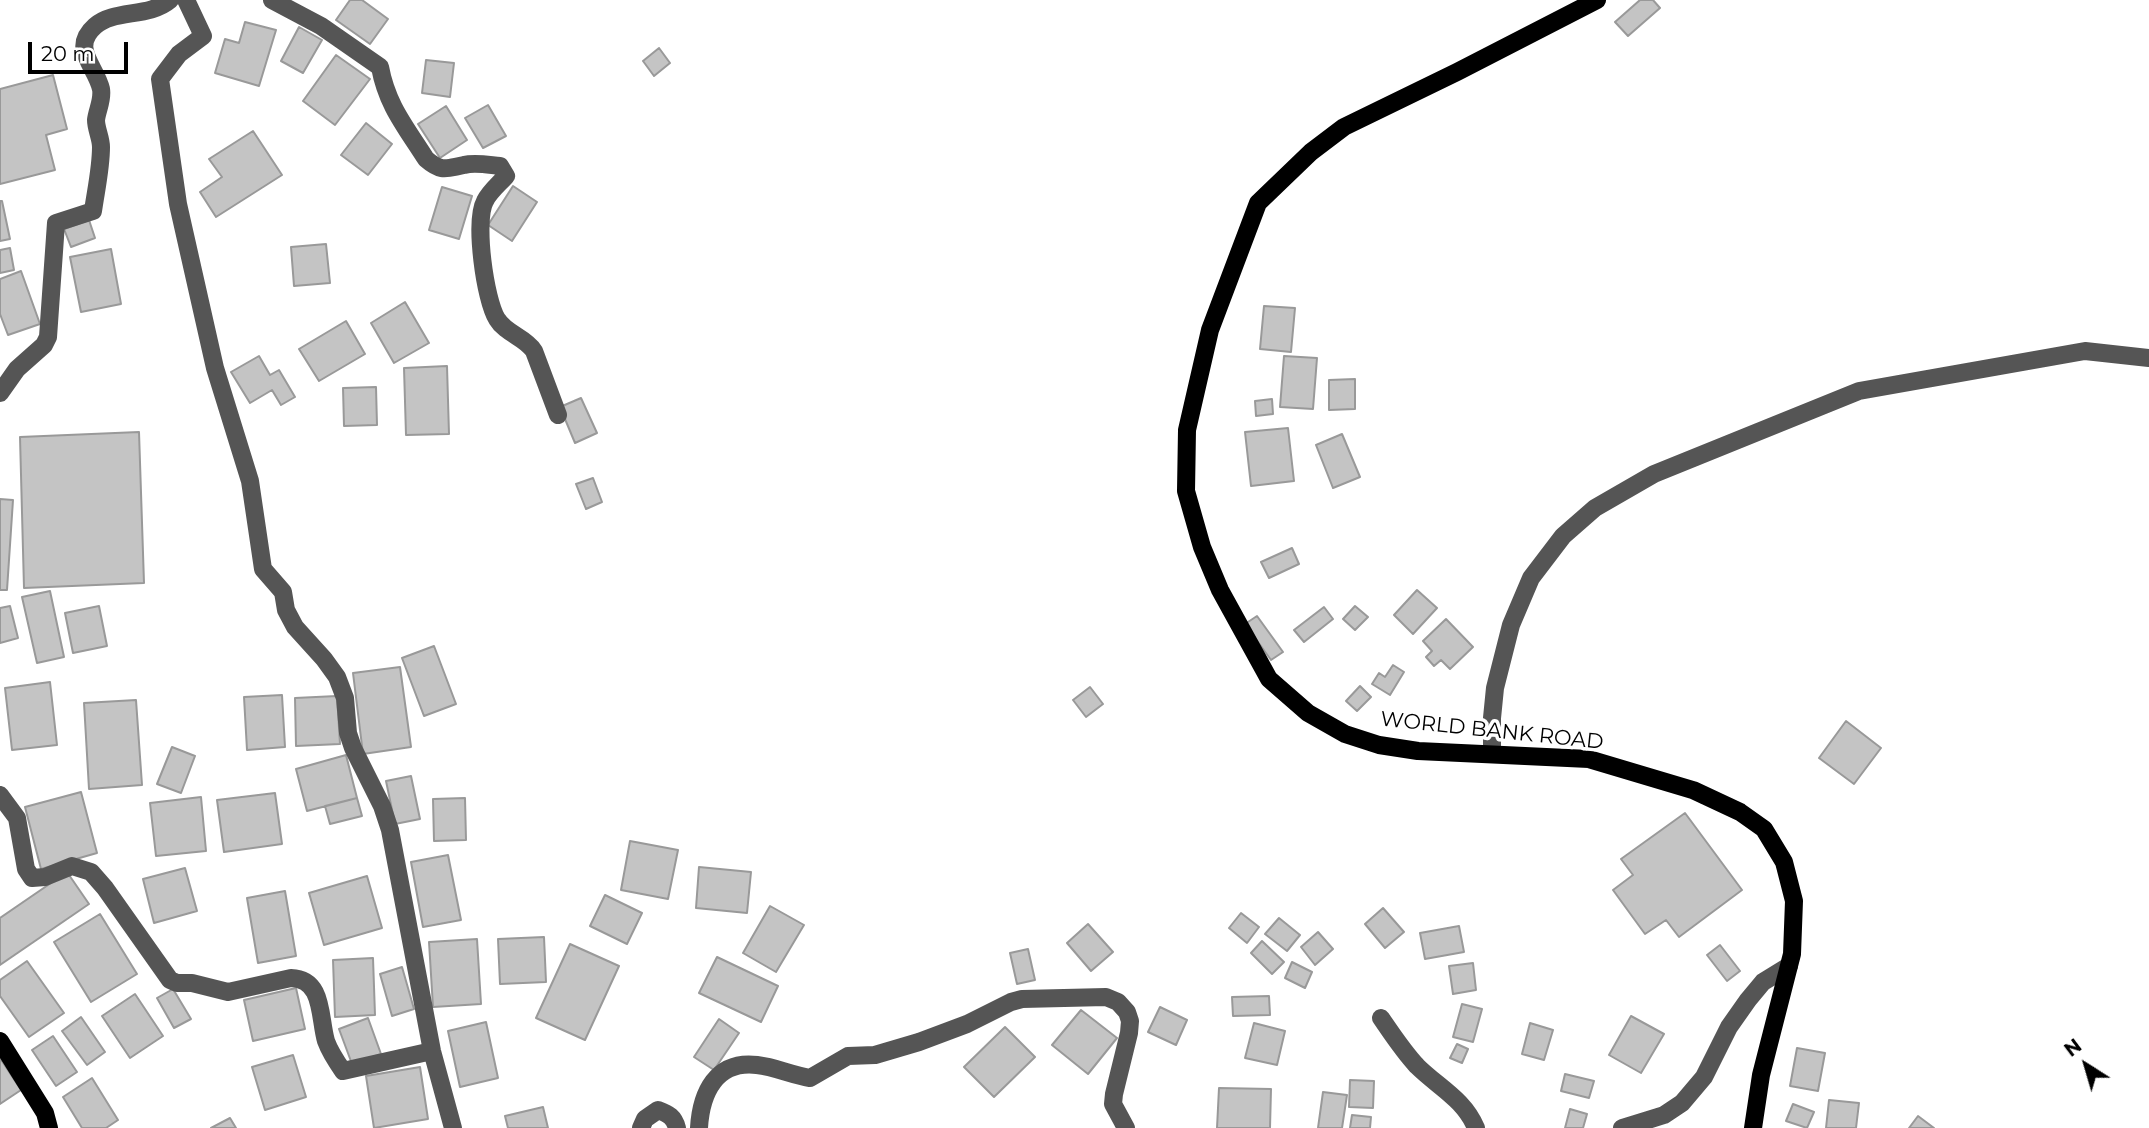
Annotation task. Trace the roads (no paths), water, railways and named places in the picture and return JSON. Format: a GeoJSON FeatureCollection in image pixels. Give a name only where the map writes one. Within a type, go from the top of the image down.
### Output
{"type":"FeatureCollection","features":[{"type":"Feature","properties":{"kind":"main road","name":"WORLD BANK ROAD"},"geometry":{"type":"LineString","coordinates":[[1597,0],[1344,127],[1311,152],[1258,203],[1210,330],[1187,430],[1185,491],[1202,547],[1220,590],[1269,679],[1308,713],[1345,734],[1379,745],[1418,751],[1589,759],[1693,790],[1740,812],[1764,829],[1784,862],[1794,901],[1790,966],[1761,1075],[1753,1128]]}},
{"type":"Feature","properties":{"kind":"main road"},"geometry":{"type":"LineString","coordinates":[[0,1041],[45,1113],[49,1128]]}},
{"type":"Feature","properties":{"kind":"street"},"geometry":{"type":"LineString","coordinates":[[0,393],[16,369],[44,345],[48,337],[56,223],[93,211],[101,145],[96,122],[102,93],[85,53],[88,35],[101,21],[150,10],[165,5],[170,0]]}},
{"type":"Feature","properties":{"kind":"street"},"geometry":{"type":"LineString","coordinates":[[186,0],[203,36],[179,54],[160,79],[178,204],[205,329],[250,481],[263,569],[283,592],[286,610],[295,627],[337,677],[345,698],[348,733],[353,748],[382,806],[390,830],[432,1051],[453,1128]]}},
{"type":"Feature","properties":{"kind":"street"},"geometry":{"type":"LineString","coordinates":[[272,0],[321,26],[380,66],[385,91],[426,159],[450,170],[465,164],[500,166],[506,176],[482,206],[480,242],[484,274],[498,321],[529,344],[534,351],[558,415]]}},
{"type":"Feature","properties":{"kind":"street"},"geometry":{"type":"LineString","coordinates":[[1492,754],[1492,718],[1496,688],[1511,625],[1531,578],[1563,536],[1595,508],[1654,474],[1859,391],[2085,351],[2149,358]]}},
{"type":"Feature","properties":{"kind":"street"},"geometry":{"type":"LineString","coordinates":[[0,795],[17,818],[26,869],[32,878],[45,877],[72,866],[91,872],[170,980],[177,983],[192,982],[228,992],[291,978],[308,981],[317,998],[328,1046],[343,1071],[432,1051]]}},
{"type":"Feature","properties":{"kind":"street"},"geometry":{"type":"LineString","coordinates":[[1622,1128],[1664,1115],[1682,1103],[1704,1077],[1728,1027],[1748,1000],[1763,982],[1790,966]]}},
{"type":"Feature","properties":{"kind":"street"},"geometry":{"type":"LineString","coordinates":[[699,1128],[702,1104],[710,1084],[718,1075],[731,1068],[754,1065],[810,1078],[848,1056],[874,1055],[919,1042],[967,1024],[1011,1002],[1022,999],[1084,997],[1106,998],[1118,1002],[1127,1012],[1130,1021],[1113,1104],[1126,1128]]}},
{"type":"Feature","properties":{"kind":"street"},"geometry":{"type":"LineString","coordinates":[[1381,1018],[1418,1067],[1468,1111],[1476,1128]]}},
{"type":"Feature","properties":{"kind":"street"},"geometry":{"type":"LineString","coordinates":[[641,1128],[645,1119],[658,1111],[667,1113],[675,1120],[677,1128]]}}]}
